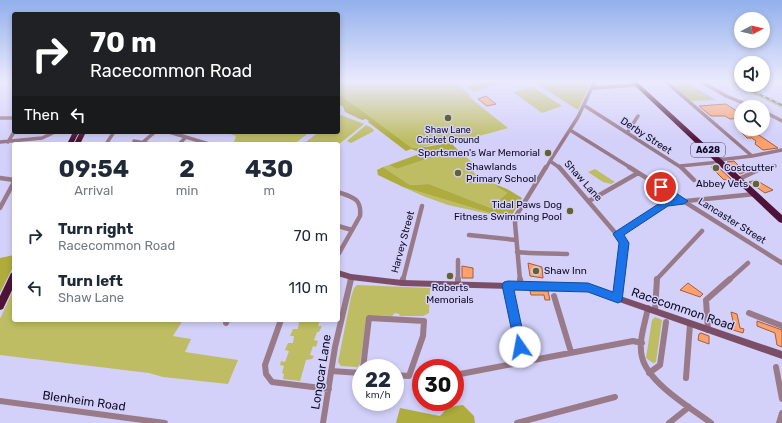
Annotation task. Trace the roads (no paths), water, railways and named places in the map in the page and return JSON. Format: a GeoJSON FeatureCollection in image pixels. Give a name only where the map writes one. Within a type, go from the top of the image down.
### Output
{"type":"FeatureCollection","features":[{"type":"Feature","properties":{"kind":"highway","name":"A628"},"geometry":{"type":"LineString","coordinates":[[654,101],[782,220]]}},
{"type":"Feature","properties":{"kind":"highway"},"geometry":{"type":"LineString","coordinates":[[0,306],[12,280]]}},
{"type":"Feature","properties":{"kind":"street","name":"Shaw Lane"},"geometry":{"type":"LineString","coordinates":[[587,101],[550,161],[560,168],[618,234],[624,243],[618,298]]}},
{"type":"Feature","properties":{"kind":"street"},"geometry":{"type":"LineString","coordinates":[[688,101],[752,156]]}},
{"type":"Feature","properties":{"kind":"street","name":"Derby Street"},"geometry":{"type":"LineString","coordinates":[[585,106],[680,166],[694,180]]}},
{"type":"Feature","properties":{"kind":"street"},"geometry":{"type":"LineString","coordinates":[[770,115],[782,121]]}},
{"type":"Feature","properties":{"kind":"street"},"geometry":{"type":"LineString","coordinates":[[627,133],[638,116]]}},
{"type":"Feature","properties":{"kind":"street"},"geometry":{"type":"LineString","coordinates":[[0,118],[12,118]]}},
{"type":"Feature","properties":{"kind":"street","name":"Lancaster Street"},"geometry":{"type":"LineString","coordinates":[[570,130],[782,263]]}},
{"type":"Feature","properties":{"kind":"street"},"geometry":{"type":"LineString","coordinates":[[8,142],[13,134]]}},
{"type":"Feature","properties":{"kind":"street"},"geometry":{"type":"LineString","coordinates":[[0,142],[42,138],[51,134]]}},
{"type":"Feature","properties":{"kind":"street"},"geometry":{"type":"LineString","coordinates":[[134,141],[142,142],[152,134]]}},
{"type":"Feature","properties":{"kind":"street"},"geometry":{"type":"LineString","coordinates":[[176,134],[202,142]]}},
{"type":"Feature","properties":{"kind":"street"},"geometry":{"type":"LineString","coordinates":[[181,142],[186,137]]}},
{"type":"Feature","properties":{"kind":"street"},"geometry":{"type":"LineString","coordinates":[[680,166],[752,156],[782,150]]}},
{"type":"Feature","properties":{"kind":"street"},"geometry":{"type":"LineString","coordinates":[[521,285],[516,240],[516,216],[550,161]]}},
{"type":"Feature","properties":{"kind":"street"},"geometry":{"type":"LineString","coordinates":[[739,179],[760,169],[775,166]]}},
{"type":"Feature","properties":{"kind":"street"},"geometry":{"type":"LineString","coordinates":[[588,201],[638,173]]}},
{"type":"Feature","properties":{"kind":"street"},"geometry":{"type":"LineString","coordinates":[[0,178],[12,181]]}},
{"type":"Feature","properties":{"kind":"street"},"geometry":{"type":"LineString","coordinates":[[0,208],[12,185]]}},
{"type":"Feature","properties":{"kind":"street"},"geometry":{"type":"LineString","coordinates":[[340,193],[356,199],[361,205],[360,216],[340,251]]}},
{"type":"Feature","properties":{"kind":"street"},"geometry":{"type":"LineString","coordinates":[[618,234],[666,204],[755,194]]}},
{"type":"Feature","properties":{"kind":"street","name":"Harvey Street"},"geometry":{"type":"LineString","coordinates":[[402,282],[422,206]]}},
{"type":"Feature","properties":{"kind":"street"},"geometry":{"type":"LineString","coordinates":[[340,227],[352,230]]}},
{"type":"Feature","properties":{"kind":"street"},"geometry":{"type":"LineString","coordinates":[[702,231],[656,280],[651,310],[642,343],[642,358],[649,373],[656,380],[711,423]]}},
{"type":"Feature","properties":{"kind":"street"},"geometry":{"type":"LineString","coordinates":[[469,235],[516,240]]}},
{"type":"Feature","properties":{"kind":"street"},"geometry":{"type":"LineString","coordinates":[[517,252],[535,254],[541,252],[567,254]]}},
{"type":"Feature","properties":{"kind":"street"},"geometry":{"type":"LineString","coordinates":[[458,260],[458,284]]}},
{"type":"Feature","properties":{"kind":"street"},"geometry":{"type":"LineString","coordinates":[[708,330],[706,300],[748,263]]}},
{"type":"Feature","properties":{"kind":"street","name":"Racecommon Road"},"geometry":{"type":"LineString","coordinates":[[340,274],[351,277],[402,282],[588,288],[782,355]]}},
{"type":"Feature","properties":{"kind":"street","name":"Longcar Lane"},"geometry":{"type":"LineString","coordinates":[[341,305],[351,277]]}},
{"type":"Feature","properties":{"kind":"street"},"geometry":{"type":"LineString","coordinates":[[508,285],[523,361]]}},
{"type":"Feature","properties":{"kind":"street"},"geometry":{"type":"LineString","coordinates":[[554,296],[571,352]]}},
{"type":"Feature","properties":{"kind":"street"},"geometry":{"type":"LineString","coordinates":[[749,313],[782,326]]}},
{"type":"Feature","properties":{"kind":"street"},"geometry":{"type":"LineString","coordinates":[[364,359],[369,318],[424,321],[423,336],[409,376],[404,376]]}},
{"type":"Feature","properties":{"kind":"street"},"geometry":{"type":"LineString","coordinates":[[280,322],[265,365],[264,372],[267,377],[272,382],[329,389]]}},
{"type":"Feature","properties":{"kind":"street","name":"Longcar Lane"},"geometry":{"type":"LineString","coordinates":[[323,423],[338,322]]}},
{"type":"Feature","properties":{"kind":"street"},"geometry":{"type":"LineString","coordinates":[[649,373],[660,365],[666,322]]}},
{"type":"Feature","properties":{"kind":"street"},"geometry":{"type":"LineString","coordinates":[[686,378],[690,324]]}},
{"type":"Feature","properties":{"kind":"street"},"geometry":{"type":"LineString","coordinates":[[464,373],[633,341],[642,343]]}},
{"type":"Feature","properties":{"kind":"street"},"geometry":{"type":"LineString","coordinates":[[776,367],[782,399]]}},
{"type":"Feature","properties":{"kind":"street"},"geometry":{"type":"LineString","coordinates":[[331,371],[352,372]]}},
{"type":"Feature","properties":{"kind":"street"},"geometry":{"type":"LineString","coordinates":[[517,423],[614,398]]}},
{"type":"Feature","properties":{"kind":"street","name":"Blenheim Road"},"geometry":{"type":"LineString","coordinates":[[0,401],[165,423]]}},
{"type":"Feature","properties":{"kind":"street"},"geometry":{"type":"LineString","coordinates":[[669,423],[689,407]]}},
{"type":"Feature","properties":{"kind":"street"},"geometry":{"type":"LineString","coordinates":[[778,423],[782,413]]}},
{"type":"Feature","properties":{"kind":"railway"},"geometry":{"type":"LineString","coordinates":[[773,101],[782,105]]}},
{"type":"Feature","properties":{"kind":"place","name":"Shaw Lane Cricket Ground"},"geometry":{"type":"Point","coordinates":[448,118]}},
{"type":"Feature","properties":{"kind":"place","name":"Sportsmen's War Memorial"},"geometry":{"type":"Point","coordinates":[548,153]}},
{"type":"Feature","properties":{"kind":"place","name":"Costcutter"},"geometry":{"type":"Point","coordinates":[716,168]}},
{"type":"Feature","properties":{"kind":"place","name":"Shawlands Primary School"},"geometry":{"type":"Point","coordinates":[458,173]}},
{"type":"Feature","properties":{"kind":"place","name":"Abbey Vets"},"geometry":{"type":"Point","coordinates":[756,184]}},
{"type":"Feature","properties":{"kind":"place","name":"Tidal Paws Dog Fitness Swimming Pool"},"geometry":{"type":"Point","coordinates":[570,211]}},
{"type":"Feature","properties":{"kind":"place","name":"Shaw Inn"},"geometry":{"type":"Point","coordinates":[536,271]}},
{"type":"Feature","properties":{"kind":"place","name":"Roberts Memorials"},"geometry":{"type":"Point","coordinates":[450,276]}}]}
